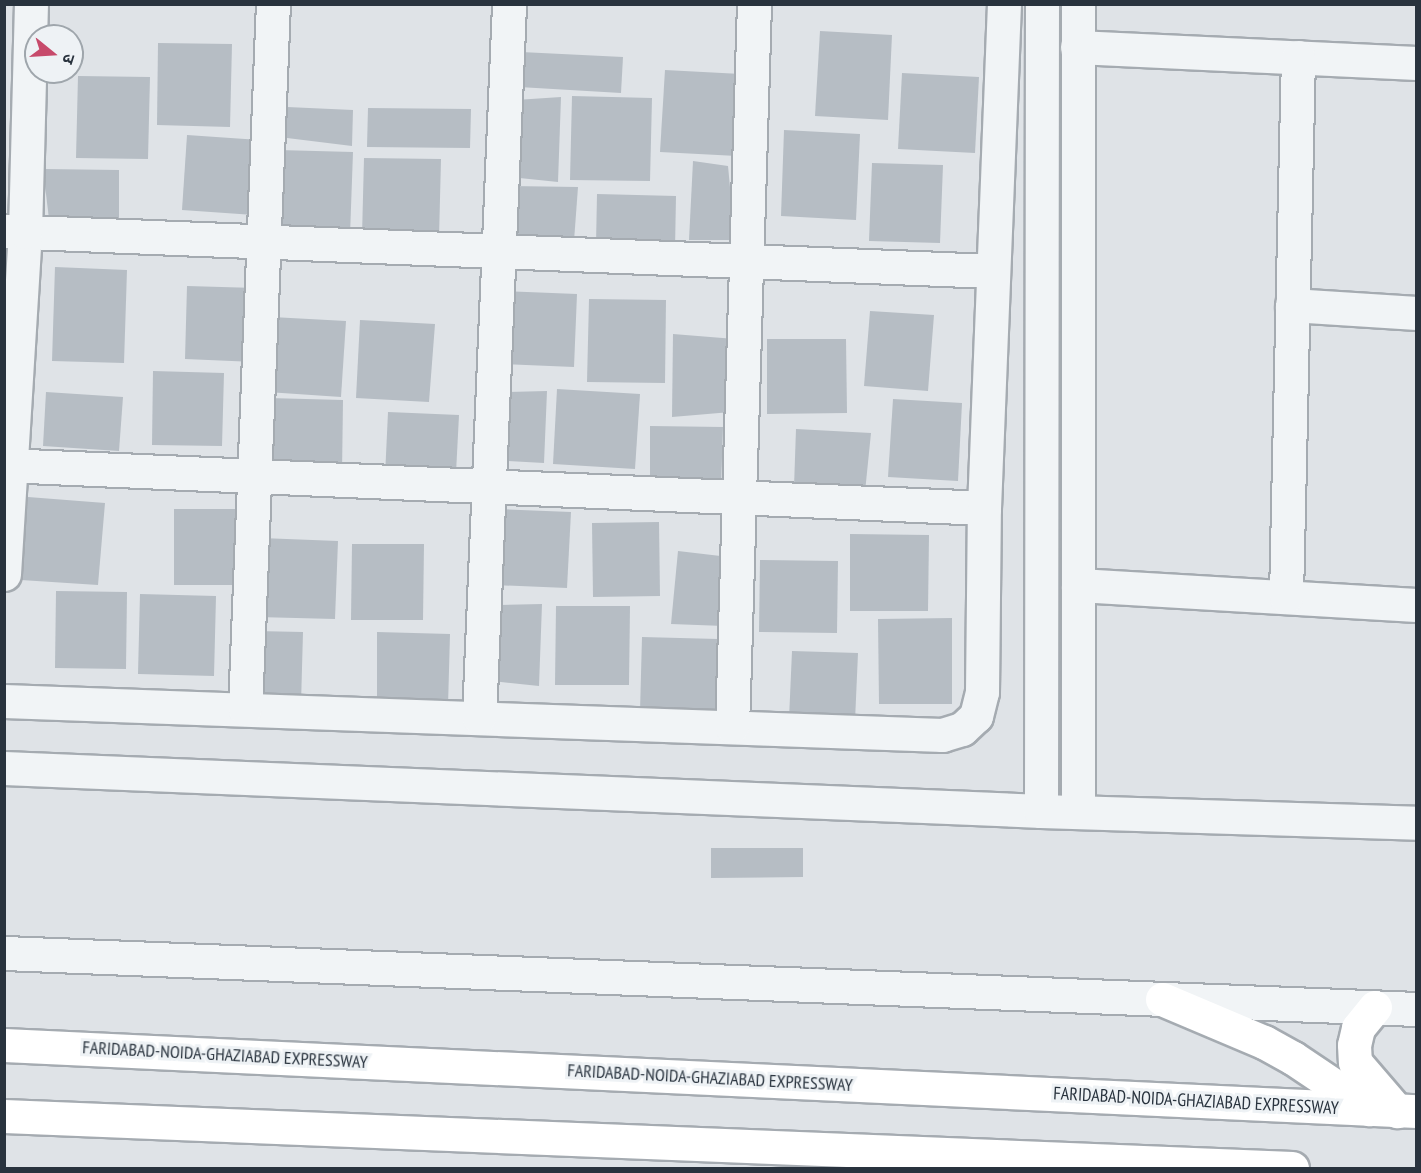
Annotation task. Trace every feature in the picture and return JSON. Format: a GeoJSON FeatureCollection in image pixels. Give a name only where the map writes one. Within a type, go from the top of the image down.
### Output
{"type":"FeatureCollection","features":[{"type":"Feature","properties":{"kind":"main road"},"geometry":{"type":"LineString","coordinates":[[1162,999],[1283,1053],[1394,1110]]}},
{"type":"Feature","properties":{"kind":"main road"},"geometry":{"type":"LineString","coordinates":[[1375,1007],[1358,1028],[1354,1045],[1355,1062],[1394,1110]]}},
{"type":"Feature","properties":{"kind":"main road","name":"FARIDABAD-NOIDA-GHAZIABAD EXPRESSWAY"},"geometry":{"type":"LineString","coordinates":[[4,1045],[1394,1110]]}},
{"type":"Feature","properties":{"kind":"main road"},"geometry":{"type":"LineString","coordinates":[[4,1116],[1292,1168]]}},
{"type":"Feature","properties":{"kind":"street"},"geometry":{"type":"LineString","coordinates":[[4,574],[15,231],[31,4]]}},
{"type":"Feature","properties":{"kind":"street"},"geometry":{"type":"LineString","coordinates":[[245,710],[273,4]]}},
{"type":"Feature","properties":{"kind":"street"},"geometry":{"type":"LineString","coordinates":[[479,718],[509,4]]}},
{"type":"Feature","properties":{"kind":"street"},"geometry":{"type":"LineString","coordinates":[[732,727],[754,4]]}},
{"type":"Feature","properties":{"kind":"street"},"geometry":{"type":"LineString","coordinates":[[4,700],[942,735],[963,729],[976,716],[982,692],[984,507],[1004,4]]}},
{"type":"Feature","properties":{"kind":"street"},"geometry":{"type":"LineString","coordinates":[[1041,811],[1042,4]]}},
{"type":"Feature","properties":{"kind":"street"},"geometry":{"type":"LineString","coordinates":[[1078,4],[1078,811]]}},
{"type":"Feature","properties":{"kind":"street"},"geometry":{"type":"LineString","coordinates":[[1077,47],[1416,63]]}},
{"type":"Feature","properties":{"kind":"street"},"geometry":{"type":"LineString","coordinates":[[1286,597],[1298,57]]}},
{"type":"Feature","properties":{"kind":"street"},"geometry":{"type":"LineString","coordinates":[[15,231],[993,271]]}},
{"type":"Feature","properties":{"kind":"street"},"geometry":{"type":"LineString","coordinates":[[1292,305],[1416,313]]}},
{"type":"Feature","properties":{"kind":"street"},"geometry":{"type":"LineString","coordinates":[[7,465],[984,507]]}},
{"type":"Feature","properties":{"kind":"street"},"geometry":{"type":"LineString","coordinates":[[1078,585],[1416,605]]}},
{"type":"Feature","properties":{"kind":"street"},"geometry":{"type":"LineString","coordinates":[[4,768],[1041,811],[1416,823]]}},
{"type":"Feature","properties":{"kind":"street"},"geometry":{"type":"LineString","coordinates":[[4,953],[1416,1009]]}},
{"type":"Feature","properties":{"kind":"building"},"geometry":{"type":"Polygon","coordinates":[[[820,31],[892,35],[888,120],[815,116],[820,31]]]}},
{"type":"Feature","properties":{"kind":"building"},"geometry":{"type":"Polygon","coordinates":[[[158,43],[232,44],[230,127],[157,125],[158,43]]]}},
{"type":"Feature","properties":{"kind":"building"},"geometry":{"type":"Polygon","coordinates":[[[521,52],[623,57],[621,93],[519,87],[521,52]]]}},
{"type":"Feature","properties":{"kind":"building"},"geometry":{"type":"Polygon","coordinates":[[[665,70],[741,74],[737,156],[660,152],[665,70]]]}},
{"type":"Feature","properties":{"kind":"building"},"geometry":{"type":"Polygon","coordinates":[[[902,73],[979,77],[975,153],[898,149],[902,73]]]}},
{"type":"Feature","properties":{"kind":"building"},"geometry":{"type":"Polygon","coordinates":[[[84,76],[150,77],[148,159],[76,158],[78,84],[84,84],[84,76]]]}},
{"type":"Feature","properties":{"kind":"building"},"geometry":{"type":"Polygon","coordinates":[[[572,96],[652,98],[650,181],[570,180],[572,96]]]}},
{"type":"Feature","properties":{"kind":"building"},"geometry":{"type":"Polygon","coordinates":[[[561,97],[558,182],[510,177],[516,100],[561,97]]]}},
{"type":"Feature","properties":{"kind":"building"},"geometry":{"type":"Polygon","coordinates":[[[287,107],[353,110],[352,146],[287,138],[287,107]]]}},
{"type":"Feature","properties":{"kind":"building"},"geometry":{"type":"Polygon","coordinates":[[[368,108],[471,109],[470,148],[367,147],[368,108]]]}},
{"type":"Feature","properties":{"kind":"building"},"geometry":{"type":"Polygon","coordinates":[[[784,130],[860,134],[856,220],[781,216],[784,130]]]}},
{"type":"Feature","properties":{"kind":"building"},"geometry":{"type":"Polygon","coordinates":[[[187,135],[259,140],[254,215],[182,210],[187,135]]]}},
{"type":"Feature","properties":{"kind":"building"},"geometry":{"type":"Polygon","coordinates":[[[278,150],[353,152],[350,235],[275,232],[278,150]]]}},
{"type":"Feature","properties":{"kind":"building"},"geometry":{"type":"Polygon","coordinates":[[[364,158],[441,159],[439,238],[362,236],[364,158]]]}},
{"type":"Feature","properties":{"kind":"building"},"geometry":{"type":"Polygon","coordinates":[[[693,161],[728,166],[735,240],[689,240],[693,161]]]}},
{"type":"Feature","properties":{"kind":"building"},"geometry":{"type":"Polygon","coordinates":[[[872,163],[943,165],[940,243],[869,241],[872,163]]]}},
{"type":"Feature","properties":{"kind":"building"},"geometry":{"type":"Polygon","coordinates":[[[43,169],[119,170],[119,219],[49,219],[43,169]]]}},
{"type":"Feature","properties":{"kind":"building"},"geometry":{"type":"Polygon","coordinates":[[[510,186],[578,187],[574,241],[515,242],[510,186]]]}},
{"type":"Feature","properties":{"kind":"building"},"geometry":{"type":"Polygon","coordinates":[[[597,194],[676,196],[675,249],[596,245],[597,194]]]}},
{"type":"Feature","properties":{"kind":"building"},"geometry":{"type":"Polygon","coordinates":[[[55,267],[127,270],[124,363],[52,361],[55,267]]]}},
{"type":"Feature","properties":{"kind":"building"},"geometry":{"type":"Polygon","coordinates":[[[187,286],[258,288],[255,362],[185,359],[187,286]]]}},
{"type":"Feature","properties":{"kind":"building"},"geometry":{"type":"Polygon","coordinates":[[[505,291],[577,294],[574,367],[502,364],[505,291]]]}},
{"type":"Feature","properties":{"kind":"building"},"geometry":{"type":"Polygon","coordinates":[[[589,299],[666,300],[665,383],[587,382],[589,299]]]}},
{"type":"Feature","properties":{"kind":"building"},"geometry":{"type":"Polygon","coordinates":[[[870,311],[934,315],[928,391],[864,386],[870,311]]]}},
{"type":"Feature","properties":{"kind":"building"},"geometry":{"type":"Polygon","coordinates":[[[272,317],[346,321],[341,397],[267,392],[272,317]]]}},
{"type":"Feature","properties":{"kind":"building"},"geometry":{"type":"Polygon","coordinates":[[[360,320],[435,324],[429,402],[356,398],[360,320]]]}},
{"type":"Feature","properties":{"kind":"building"},"geometry":{"type":"Polygon","coordinates":[[[673,334],[735,339],[731,412],[672,417],[673,334]]]}},
{"type":"Feature","properties":{"kind":"building"},"geometry":{"type":"Polygon","coordinates":[[[767,339],[846,339],[847,413],[767,414],[767,339]]]}},
{"type":"Feature","properties":{"kind":"building"},"geometry":{"type":"Polygon","coordinates":[[[153,371],[224,373],[222,446],[152,445],[153,371]]]}},
{"type":"Feature","properties":{"kind":"building"},"geometry":{"type":"Polygon","coordinates":[[[557,389],[640,394],[635,469],[553,464],[557,389]]]}},
{"type":"Feature","properties":{"kind":"building"},"geometry":{"type":"Polygon","coordinates":[[[547,391],[544,463],[506,461],[503,392],[547,391]]]}},
{"type":"Feature","properties":{"kind":"building"},"geometry":{"type":"Polygon","coordinates":[[[46,392],[123,397],[119,451],[43,446],[46,392]]]}},
{"type":"Feature","properties":{"kind":"building"},"geometry":{"type":"Polygon","coordinates":[[[268,398],[343,400],[342,473],[267,472],[268,398]]]}},
{"type":"Feature","properties":{"kind":"building"},"geometry":{"type":"Polygon","coordinates":[[[893,399],[962,403],[958,481],[888,477],[893,399]]]}},
{"type":"Feature","properties":{"kind":"building"},"geometry":{"type":"Polygon","coordinates":[[[388,412],[459,415],[456,473],[385,476],[388,412]]]}},
{"type":"Feature","properties":{"kind":"building"},"geometry":{"type":"Polygon","coordinates":[[[650,426],[723,427],[721,488],[650,484],[650,426]]]}},
{"type":"Feature","properties":{"kind":"building"},"geometry":{"type":"Polygon","coordinates":[[[796,429],[871,433],[865,492],[794,487],[796,429]]]}},
{"type":"Feature","properties":{"kind":"building"},"geometry":{"type":"Polygon","coordinates":[[[28,497],[105,503],[98,585],[21,580],[28,497]]]}},
{"type":"Feature","properties":{"kind":"building"},"geometry":{"type":"Polygon","coordinates":[[[174,509],[248,509],[247,585],[174,585],[174,509]]]}},
{"type":"Feature","properties":{"kind":"building"},"geometry":{"type":"Polygon","coordinates":[[[498,509],[571,512],[567,588],[494,585],[498,509]]]}},
{"type":"Feature","properties":{"kind":"building"},"geometry":{"type":"Polygon","coordinates":[[[659,522],[660,596],[593,597],[592,523],[659,522]]]}},
{"type":"Feature","properties":{"kind":"building"},"geometry":{"type":"Polygon","coordinates":[[[850,534],[929,535],[928,611],[850,611],[850,534]]]}},
{"type":"Feature","properties":{"kind":"building"},"geometry":{"type":"Polygon","coordinates":[[[261,538],[338,541],[335,619],[257,617],[261,538]]]}},
{"type":"Feature","properties":{"kind":"building"},"geometry":{"type":"Polygon","coordinates":[[[352,544],[424,544],[423,620],[351,620],[352,544]]]}},
{"type":"Feature","properties":{"kind":"building"},"geometry":{"type":"Polygon","coordinates":[[[678,551],[729,557],[724,626],[671,624],[678,551]]]}},
{"type":"Feature","properties":{"kind":"building"},"geometry":{"type":"Polygon","coordinates":[[[760,560],[838,561],[837,633],[759,632],[760,560]]]}},
{"type":"Feature","properties":{"kind":"building"},"geometry":{"type":"Polygon","coordinates":[[[56,591],[127,592],[126,669],[55,668],[56,591]]]}},
{"type":"Feature","properties":{"kind":"building"},"geometry":{"type":"Polygon","coordinates":[[[140,594],[216,596],[214,676],[138,674],[140,594]]]}},
{"type":"Feature","properties":{"kind":"building"},"geometry":{"type":"Polygon","coordinates":[[[542,604],[539,686],[492,681],[500,605],[542,604]]]}},
{"type":"Feature","properties":{"kind":"building"},"geometry":{"type":"Polygon","coordinates":[[[556,606],[630,606],[629,685],[555,685],[556,606]]]}},
{"type":"Feature","properties":{"kind":"building"},"geometry":{"type":"Polygon","coordinates":[[[952,618],[952,704],[879,704],[878,619],[952,618]]]}},
{"type":"Feature","properties":{"kind":"building"},"geometry":{"type":"Polygon","coordinates":[[[255,631],[303,632],[301,704],[256,700],[255,631]]]}},
{"type":"Feature","properties":{"kind":"building"},"geometry":{"type":"Polygon","coordinates":[[[377,632],[450,634],[448,706],[377,704],[377,632]]]}},
{"type":"Feature","properties":{"kind":"building"},"geometry":{"type":"Polygon","coordinates":[[[642,637],[718,639],[716,714],[640,712],[642,637]]]}},
{"type":"Feature","properties":{"kind":"building"},"geometry":{"type":"Polygon","coordinates":[[[792,651],[858,653],[855,721],[789,719],[792,651]]]}},
{"type":"Feature","properties":{"kind":"building"},"geometry":{"type":"Polygon","coordinates":[[[711,848],[803,848],[803,877],[711,878],[711,848]]]}}]}
